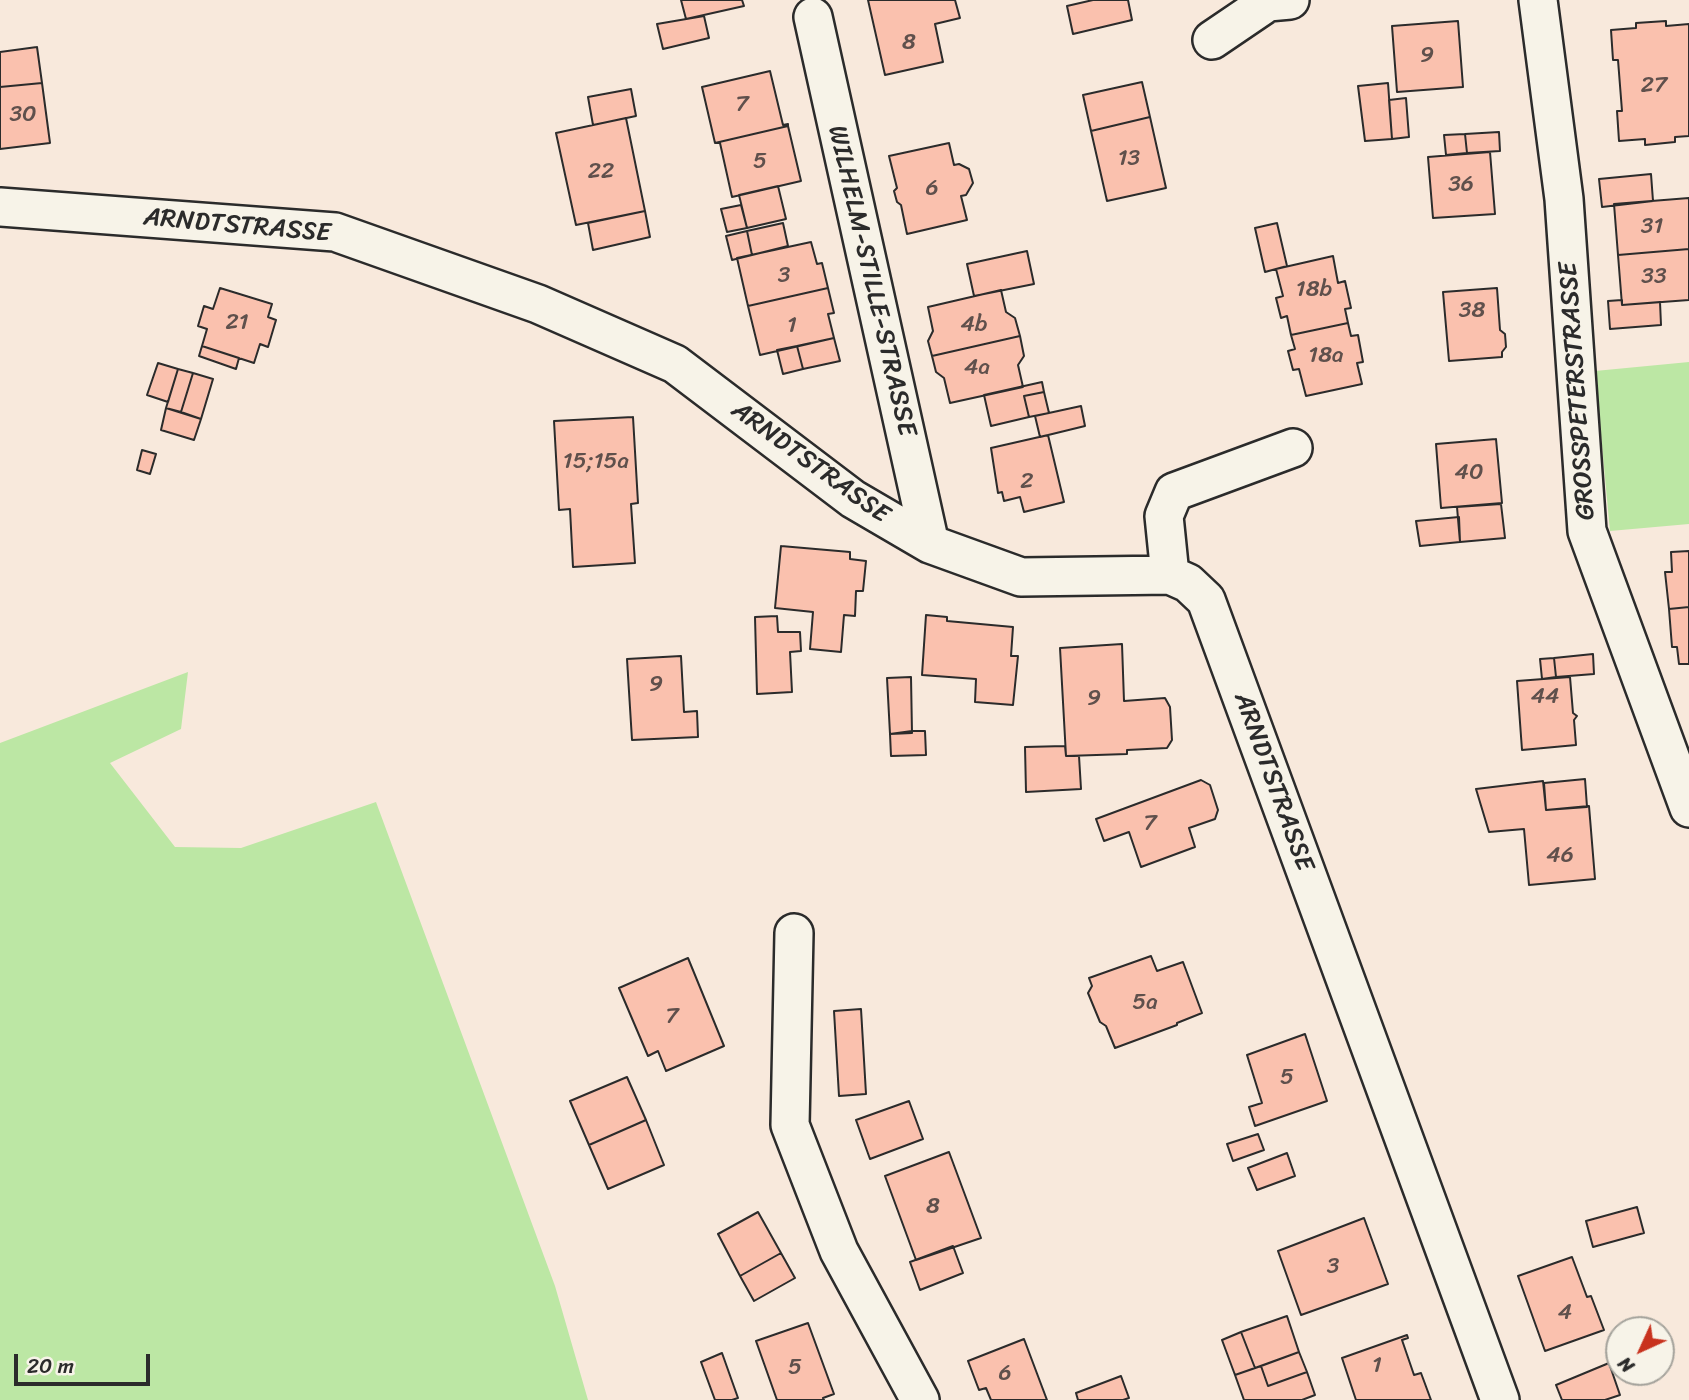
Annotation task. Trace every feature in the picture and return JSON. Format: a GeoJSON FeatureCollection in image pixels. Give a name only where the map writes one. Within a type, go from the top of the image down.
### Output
{"type":"FeatureCollection","features":[{"type":"Feature","properties":{"kind":"street"},"geometry":{"type":"LineString","coordinates":[[1212,40],[1268,2],[1290,0]]}},
{"type":"Feature","properties":{"kind":"street","name":"GROSSPETERSTRASSE"},"geometry":{"type":"LineString","coordinates":[[1538,0],[1564,199],[1587,531],[1689,808]]}},
{"type":"Feature","properties":{"kind":"street","name":"WILHELM-STILLE-STRASSE"},"geometry":{"type":"LineString","coordinates":[[813,18],[930,544]]}},
{"type":"Feature","properties":{"kind":"street","name":"ARNDTSTRASSE"},"geometry":{"type":"LineString","coordinates":[[0,207],[335,233],[538,304],[675,364],[853,499],[930,544],[1021,577],[1170,575],[1188,583],[1206,600],[1500,1400]]}},
{"type":"Feature","properties":{"kind":"street"},"geometry":{"type":"LineString","coordinates":[[1170,575],[1164,516],[1174,492],[1293,448]]}},
{"type":"Feature","properties":{"kind":"street"},"geometry":{"type":"LineString","coordinates":[[794,933],[790,1125],[839,1251],[920,1400]]}},
{"type":"Feature","properties":{"kind":"green space"},"geometry":{"type":"Polygon","coordinates":[[[1689,362],[1689,524],[1610,531],[1595,371],[1689,362]]]}},
{"type":"Feature","properties":{"kind":"green space"},"geometry":{"type":"Polygon","coordinates":[[[188,672],[181,729],[110,763],[175,847],[241,848],[376,802],[555,1286],[588,1400],[0,1400],[0,743],[188,672]]]}},
{"type":"Feature","properties":{"kind":"building"},"geometry":{"type":"Polygon","coordinates":[[[681,0],[742,0],[744,6],[686,19],[681,0]]]}},
{"type":"Feature","properties":{"kind":"building"},"geometry":{"type":"Polygon","coordinates":[[[868,0],[955,0],[960,18],[935,24],[943,62],[885,75],[868,0]]]}},
{"type":"Feature","properties":{"kind":"building"},"geometry":{"type":"Polygon","coordinates":[[[1093,0],[1128,0],[1132,20],[1073,34],[1067,6],[1093,0]]]}},
{"type":"Feature","properties":{"kind":"building"},"geometry":{"type":"Polygon","coordinates":[[[704,16],[709,38],[663,49],[657,24],[704,16]]]}},
{"type":"Feature","properties":{"kind":"building"},"geometry":{"type":"Polygon","coordinates":[[[1458,21],[1463,87],[1397,92],[1392,26],[1458,21]]]}},
{"type":"Feature","properties":{"kind":"building"},"geometry":{"type":"Polygon","coordinates":[[[1666,21],[1666,26],[1689,24],[1689,136],[1675,137],[1675,142],[1645,145],[1645,139],[1619,141],[1617,111],[1622,111],[1618,60],[1613,60],[1611,30],[1636,28],[1636,23],[1666,21]]]}},
{"type":"Feature","properties":{"kind":"building"},"geometry":{"type":"Polygon","coordinates":[[[37,47],[42,83],[0,87],[0,52],[37,47]]]}},
{"type":"Feature","properties":{"kind":"building"},"geometry":{"type":"Polygon","coordinates":[[[770,71],[783,125],[788,126],[715,143],[702,87],[770,71]]]}},
{"type":"Feature","properties":{"kind":"building"},"geometry":{"type":"Polygon","coordinates":[[[1142,82],[1150,117],[1091,131],[1083,95],[1142,82]]]}},
{"type":"Feature","properties":{"kind":"building"},"geometry":{"type":"Polygon","coordinates":[[[42,83],[50,143],[0,149],[0,87],[42,83]]]}},
{"type":"Feature","properties":{"kind":"building"},"geometry":{"type":"Polygon","coordinates":[[[1388,83],[1392,139],[1365,141],[1358,86],[1388,83]]]}},
{"type":"Feature","properties":{"kind":"building"},"geometry":{"type":"Polygon","coordinates":[[[631,89],[636,116],[593,125],[588,97],[631,89]]]}},
{"type":"Feature","properties":{"kind":"building"},"geometry":{"type":"Polygon","coordinates":[[[1406,98],[1409,137],[1392,139],[1389,100],[1406,98]]]}},
{"type":"Feature","properties":{"kind":"building"},"geometry":{"type":"Polygon","coordinates":[[[1150,117],[1166,188],[1107,201],[1091,131],[1150,117]]]}},
{"type":"Feature","properties":{"kind":"building"},"geometry":{"type":"Polygon","coordinates":[[[626,118],[645,211],[576,225],[556,133],[626,118]]]}},
{"type":"Feature","properties":{"kind":"building"},"geometry":{"type":"Polygon","coordinates":[[[788,126],[801,181],[732,197],[720,143],[715,143],[788,126]]]}},
{"type":"Feature","properties":{"kind":"building"},"geometry":{"type":"Polygon","coordinates":[[[1499,132],[1500,151],[1467,153],[1465,134],[1499,132]]]}},
{"type":"Feature","properties":{"kind":"building"},"geometry":{"type":"Polygon","coordinates":[[[1465,134],[1467,153],[1446,155],[1444,135],[1465,134]]]}},
{"type":"Feature","properties":{"kind":"building"},"geometry":{"type":"Polygon","coordinates":[[[949,143],[954,165],[959,164],[969,169],[973,183],[966,195],[961,196],[967,220],[907,234],[901,205],[897,202],[894,191],[897,188],[889,156],[949,143]]]}},
{"type":"Feature","properties":{"kind":"building"},"geometry":{"type":"Polygon","coordinates":[[[1490,152],[1495,214],[1433,218],[1428,157],[1490,152]]]}},
{"type":"Feature","properties":{"kind":"building"},"geometry":{"type":"Polygon","coordinates":[[[1651,174],[1653,201],[1602,207],[1599,179],[1651,174]]]}},
{"type":"Feature","properties":{"kind":"building"},"geometry":{"type":"Polygon","coordinates":[[[778,186],[786,219],[747,228],[739,195],[778,186]]]}},
{"type":"Feature","properties":{"kind":"building"},"geometry":{"type":"Polygon","coordinates":[[[1689,198],[1689,249],[1618,255],[1614,204],[1689,198]]]}},
{"type":"Feature","properties":{"kind":"building"},"geometry":{"type":"Polygon","coordinates":[[[741,205],[747,228],[727,232],[721,209],[741,205]]]}},
{"type":"Feature","properties":{"kind":"building"},"geometry":{"type":"Polygon","coordinates":[[[645,211],[650,237],[593,250],[588,223],[645,211]]]}},
{"type":"Feature","properties":{"kind":"building"},"geometry":{"type":"Polygon","coordinates":[[[783,223],[788,246],[752,255],[747,231],[783,223]]]}},
{"type":"Feature","properties":{"kind":"building"},"geometry":{"type":"Polygon","coordinates":[[[1277,223],[1287,266],[1265,272],[1255,228],[1277,223]]]}},
{"type":"Feature","properties":{"kind":"building"},"geometry":{"type":"Polygon","coordinates":[[[747,231],[752,255],[732,260],[726,236],[747,231]]]}},
{"type":"Feature","properties":{"kind":"building"},"geometry":{"type":"Polygon","coordinates":[[[811,242],[817,264],[822,263],[828,288],[748,306],[737,258],[811,242]]]}},
{"type":"Feature","properties":{"kind":"building"},"geometry":{"type":"Polygon","coordinates":[[[1689,249],[1689,300],[1622,305],[1618,255],[1689,249]]]}},
{"type":"Feature","properties":{"kind":"building"},"geometry":{"type":"Polygon","coordinates":[[[1027,251],[1034,284],[974,296],[967,264],[1027,251]]]}},
{"type":"Feature","properties":{"kind":"building"},"geometry":{"type":"Polygon","coordinates":[[[1333,256],[1338,283],[1345,281],[1351,308],[1345,309],[1348,323],[1291,335],[1287,316],[1281,318],[1276,298],[1283,296],[1276,269],[1333,256]]]}},
{"type":"Feature","properties":{"kind":"building"},"geometry":{"type":"Polygon","coordinates":[[[220,288],[272,304],[268,317],[276,320],[268,347],[260,344],[254,363],[202,346],[207,329],[198,326],[204,306],[213,309],[220,288]]]}},
{"type":"Feature","properties":{"kind":"building"},"geometry":{"type":"Polygon","coordinates":[[[828,288],[834,313],[828,314],[834,338],[760,355],[748,306],[828,288]]]}},
{"type":"Feature","properties":{"kind":"building"},"geometry":{"type":"Polygon","coordinates":[[[1497,288],[1500,330],[1505,334],[1506,347],[1502,357],[1449,361],[1443,292],[1497,288]]]}},
{"type":"Feature","properties":{"kind":"building"},"geometry":{"type":"Polygon","coordinates":[[[1001,290],[1006,312],[1015,318],[1020,336],[932,356],[928,341],[933,331],[928,307],[1001,290]]]}},
{"type":"Feature","properties":{"kind":"building"},"geometry":{"type":"Polygon","coordinates":[[[1622,300],[1622,305],[1660,302],[1661,325],[1610,329],[1608,301],[1622,300]]]}},
{"type":"Feature","properties":{"kind":"building"},"geometry":{"type":"Polygon","coordinates":[[[1348,323],[1351,336],[1358,335],[1363,362],[1357,363],[1362,384],[1306,396],[1299,369],[1293,370],[1288,351],[1295,349],[1291,335],[1348,323]]]}},
{"type":"Feature","properties":{"kind":"building"},"geometry":{"type":"Polygon","coordinates":[[[1020,336],[1024,356],[1018,365],[1023,387],[950,403],[944,378],[936,372],[932,356],[1020,336]]]}},
{"type":"Feature","properties":{"kind":"building"},"geometry":{"type":"Polygon","coordinates":[[[834,338],[840,361],[803,369],[797,346],[834,338]]]}},
{"type":"Feature","properties":{"kind":"building"},"geometry":{"type":"Polygon","coordinates":[[[202,346],[239,358],[236,369],[199,356],[202,346]]]}},
{"type":"Feature","properties":{"kind":"building"},"geometry":{"type":"Polygon","coordinates":[[[797,346],[803,369],[783,374],[777,350],[797,346]]]}},
{"type":"Feature","properties":{"kind":"building"},"geometry":{"type":"Polygon","coordinates":[[[158,363],[178,369],[168,402],[147,395],[158,363]]]}},
{"type":"Feature","properties":{"kind":"building"},"geometry":{"type":"Polygon","coordinates":[[[178,369],[193,373],[181,412],[166,408],[178,369]]]}},
{"type":"Feature","properties":{"kind":"building"},"geometry":{"type":"Polygon","coordinates":[[[193,373],[213,379],[201,419],[181,412],[193,373]]]}},
{"type":"Feature","properties":{"kind":"building"},"geometry":{"type":"Polygon","coordinates":[[[1042,382],[1044,392],[1024,396],[1029,417],[991,426],[984,395],[1042,382]]]}},
{"type":"Feature","properties":{"kind":"building"},"geometry":{"type":"Polygon","coordinates":[[[1044,392],[1049,413],[1029,417],[1024,396],[1044,392]]]}},
{"type":"Feature","properties":{"kind":"building"},"geometry":{"type":"Polygon","coordinates":[[[1081,406],[1085,426],[1040,437],[1035,416],[1081,406]]]}},
{"type":"Feature","properties":{"kind":"building"},"geometry":{"type":"Polygon","coordinates":[[[166,408],[201,419],[194,440],[161,430],[166,408]]]}},
{"type":"Feature","properties":{"kind":"building"},"geometry":{"type":"Polygon","coordinates":[[[633,417],[638,503],[631,504],[635,563],[573,567],[570,509],[559,510],[554,421],[633,417]]]}},
{"type":"Feature","properties":{"kind":"building"},"geometry":{"type":"Polygon","coordinates":[[[1048,435],[1064,502],[1024,512],[1020,497],[1004,501],[1002,492],[998,493],[991,448],[1048,435]]]}},
{"type":"Feature","properties":{"kind":"building"},"geometry":{"type":"Polygon","coordinates":[[[1496,439],[1502,503],[1441,508],[1436,444],[1496,439]]]}},
{"type":"Feature","properties":{"kind":"building"},"geometry":{"type":"Polygon","coordinates":[[[142,450],[156,454],[150,474],[137,470],[142,450]]]}},
{"type":"Feature","properties":{"kind":"building"},"geometry":{"type":"Polygon","coordinates":[[[1501,504],[1505,538],[1460,542],[1457,507],[1501,504]]]}},
{"type":"Feature","properties":{"kind":"building"},"geometry":{"type":"Polygon","coordinates":[[[1459,517],[1460,542],[1420,546],[1416,521],[1459,517]]]}},
{"type":"Feature","properties":{"kind":"building"},"geometry":{"type":"Polygon","coordinates":[[[781,546],[850,552],[850,559],[866,561],[863,591],[856,591],[855,616],[844,615],[841,652],[810,649],[813,612],[775,608],[781,546]]]}},
{"type":"Feature","properties":{"kind":"building"},"geometry":{"type":"Polygon","coordinates":[[[1689,551],[1689,607],[1669,609],[1665,572],[1672,572],[1671,552],[1689,551]]]}},
{"type":"Feature","properties":{"kind":"building"},"geometry":{"type":"Polygon","coordinates":[[[1689,607],[1689,664],[1679,664],[1677,647],[1672,647],[1669,609],[1689,607]]]}},
{"type":"Feature","properties":{"kind":"building"},"geometry":{"type":"Polygon","coordinates":[[[926,615],[947,617],[947,621],[1013,627],[1011,656],[1018,656],[1013,705],[975,702],[976,679],[922,675],[926,615]]]}},
{"type":"Feature","properties":{"kind":"building"},"geometry":{"type":"Polygon","coordinates":[[[777,616],[778,632],[800,632],[801,651],[790,652],[792,692],[757,694],[755,617],[777,616]]]}},
{"type":"Feature","properties":{"kind":"building"},"geometry":{"type":"Polygon","coordinates":[[[1122,644],[1124,701],[1165,698],[1170,707],[1172,740],[1167,748],[1127,750],[1127,754],[1066,756],[1060,648],[1122,644]]]}},
{"type":"Feature","properties":{"kind":"building"},"geometry":{"type":"Polygon","coordinates":[[[1593,654],[1594,674],[1556,677],[1554,658],[1593,654]]]}},
{"type":"Feature","properties":{"kind":"building"},"geometry":{"type":"Polygon","coordinates":[[[681,656],[684,712],[697,711],[698,737],[632,740],[627,659],[681,656]]]}},
{"type":"Feature","properties":{"kind":"building"},"geometry":{"type":"Polygon","coordinates":[[[1554,658],[1556,677],[1542,679],[1540,659],[1554,658]]]}},
{"type":"Feature","properties":{"kind":"building"},"geometry":{"type":"Polygon","coordinates":[[[911,677],[912,733],[890,734],[887,678],[911,677]]]}},
{"type":"Feature","properties":{"kind":"building"},"geometry":{"type":"Polygon","coordinates":[[[1570,677],[1573,713],[1577,716],[1574,720],[1576,745],[1522,750],[1517,681],[1570,677]]]}},
{"type":"Feature","properties":{"kind":"building"},"geometry":{"type":"Polygon","coordinates":[[[925,731],[926,755],[891,756],[890,734],[925,731]]]}},
{"type":"Feature","properties":{"kind":"building"},"geometry":{"type":"Polygon","coordinates":[[[1065,746],[1066,756],[1079,756],[1081,789],[1026,792],[1025,747],[1065,746]]]}},
{"type":"Feature","properties":{"kind":"building"},"geometry":{"type":"Polygon","coordinates":[[[1585,779],[1587,807],[1546,810],[1544,783],[1585,779]]]}},
{"type":"Feature","properties":{"kind":"building"},"geometry":{"type":"Polygon","coordinates":[[[1201,780],[1210,785],[1218,810],[1215,819],[1189,828],[1195,847],[1141,867],[1129,832],[1104,841],[1096,819],[1201,780]]]}},
{"type":"Feature","properties":{"kind":"building"},"geometry":{"type":"Polygon","coordinates":[[[1543,781],[1546,810],[1589,806],[1595,879],[1529,885],[1524,829],[1489,832],[1476,789],[1543,781]]]}},
{"type":"Feature","properties":{"kind":"building"},"geometry":{"type":"Polygon","coordinates":[[[1151,956],[1157,971],[1183,962],[1202,1013],[1115,1048],[1088,993],[1092,986],[1089,978],[1151,956]]]}},
{"type":"Feature","properties":{"kind":"building"},"geometry":{"type":"Polygon","coordinates":[[[688,958],[724,1046],[666,1071],[658,1051],[648,1056],[619,988],[688,958]]]}},
{"type":"Feature","properties":{"kind":"building"},"geometry":{"type":"Polygon","coordinates":[[[861,1009],[866,1094],[839,1096],[834,1011],[861,1009]]]}},
{"type":"Feature","properties":{"kind":"building"},"geometry":{"type":"Polygon","coordinates":[[[1305,1034],[1327,1101],[1255,1126],[1249,1107],[1262,1103],[1247,1055],[1305,1034]]]}},
{"type":"Feature","properties":{"kind":"building"},"geometry":{"type":"Polygon","coordinates":[[[627,1077],[646,1120],[589,1145],[570,1101],[627,1077]]]}},
{"type":"Feature","properties":{"kind":"building"},"geometry":{"type":"Polygon","coordinates":[[[909,1101],[923,1139],[870,1159],[856,1120],[909,1101]]]}},
{"type":"Feature","properties":{"kind":"building"},"geometry":{"type":"Polygon","coordinates":[[[646,1120],[664,1165],[608,1189],[589,1145],[646,1120]]]}},
{"type":"Feature","properties":{"kind":"building"},"geometry":{"type":"Polygon","coordinates":[[[1258,1134],[1264,1150],[1233,1161],[1227,1144],[1258,1134]]]}},
{"type":"Feature","properties":{"kind":"building"},"geometry":{"type":"Polygon","coordinates":[[[949,1152],[981,1238],[916,1260],[885,1176],[949,1152]]]}},
{"type":"Feature","properties":{"kind":"building"},"geometry":{"type":"Polygon","coordinates":[[[1287,1153],[1295,1176],[1257,1190],[1248,1168],[1287,1153]]]}},
{"type":"Feature","properties":{"kind":"building"},"geometry":{"type":"Polygon","coordinates":[[[1637,1207],[1644,1233],[1593,1247],[1586,1221],[1637,1207]]]}},
{"type":"Feature","properties":{"kind":"building"},"geometry":{"type":"Polygon","coordinates":[[[758,1212],[781,1253],[740,1276],[718,1234],[758,1212]]]}},
{"type":"Feature","properties":{"kind":"building"},"geometry":{"type":"Polygon","coordinates":[[[1364,1218],[1388,1284],[1301,1315],[1278,1251],[1364,1218]]]}},
{"type":"Feature","properties":{"kind":"building"},"geometry":{"type":"Polygon","coordinates":[[[953,1246],[963,1273],[920,1290],[910,1262],[953,1246]]]}},
{"type":"Feature","properties":{"kind":"building"},"geometry":{"type":"Polygon","coordinates":[[[781,1253],[795,1278],[754,1301],[740,1276],[781,1253]]]}},
{"type":"Feature","properties":{"kind":"building"},"geometry":{"type":"Polygon","coordinates":[[[1572,1257],[1587,1297],[1591,1296],[1604,1330],[1545,1351],[1518,1276],[1572,1257]]]}},
{"type":"Feature","properties":{"kind":"building"},"geometry":{"type":"Polygon","coordinates":[[[1287,1316],[1299,1352],[1255,1368],[1241,1332],[1287,1316]]]}},
{"type":"Feature","properties":{"kind":"building"},"geometry":{"type":"Polygon","coordinates":[[[808,1323],[834,1394],[823,1398],[824,1400],[777,1400],[756,1341],[808,1323]]]}},
{"type":"Feature","properties":{"kind":"building"},"geometry":{"type":"Polygon","coordinates":[[[1241,1332],[1255,1368],[1235,1375],[1222,1340],[1241,1332]]]}},
{"type":"Feature","properties":{"kind":"building"},"geometry":{"type":"Polygon","coordinates":[[[1407,1335],[1408,1338],[1402,1340],[1414,1375],[1421,1373],[1431,1400],[1356,1400],[1342,1358],[1407,1335]]]}},
{"type":"Feature","properties":{"kind":"building"},"geometry":{"type":"Polygon","coordinates":[[[1024,1339],[1047,1400],[991,1400],[986,1388],[979,1390],[968,1361],[1024,1339]]]}},
{"type":"Feature","properties":{"kind":"building"},"geometry":{"type":"Polygon","coordinates":[[[1299,1352],[1307,1372],[1268,1386],[1261,1366],[1299,1352]]]}},
{"type":"Feature","properties":{"kind":"building"},"geometry":{"type":"Polygon","coordinates":[[[722,1353],[738,1398],[732,1400],[715,1400],[701,1362],[722,1353]]]}},
{"type":"Feature","properties":{"kind":"building"},"geometry":{"type":"Polygon","coordinates":[[[1605,1365],[1605,1386],[1617,1386],[1620,1395],[1605,1400],[1562,1400],[1556,1385],[1605,1365]]]}},
{"type":"Feature","properties":{"kind":"building"},"geometry":{"type":"Polygon","coordinates":[[[1261,1366],[1268,1386],[1307,1372],[1315,1395],[1302,1400],[1244,1400],[1235,1375],[1261,1366]]]}},
{"type":"Feature","properties":{"kind":"building"},"geometry":{"type":"Polygon","coordinates":[[[1121,1376],[1129,1398],[1078,1400],[1076,1393],[1121,1376]]]}}]}
